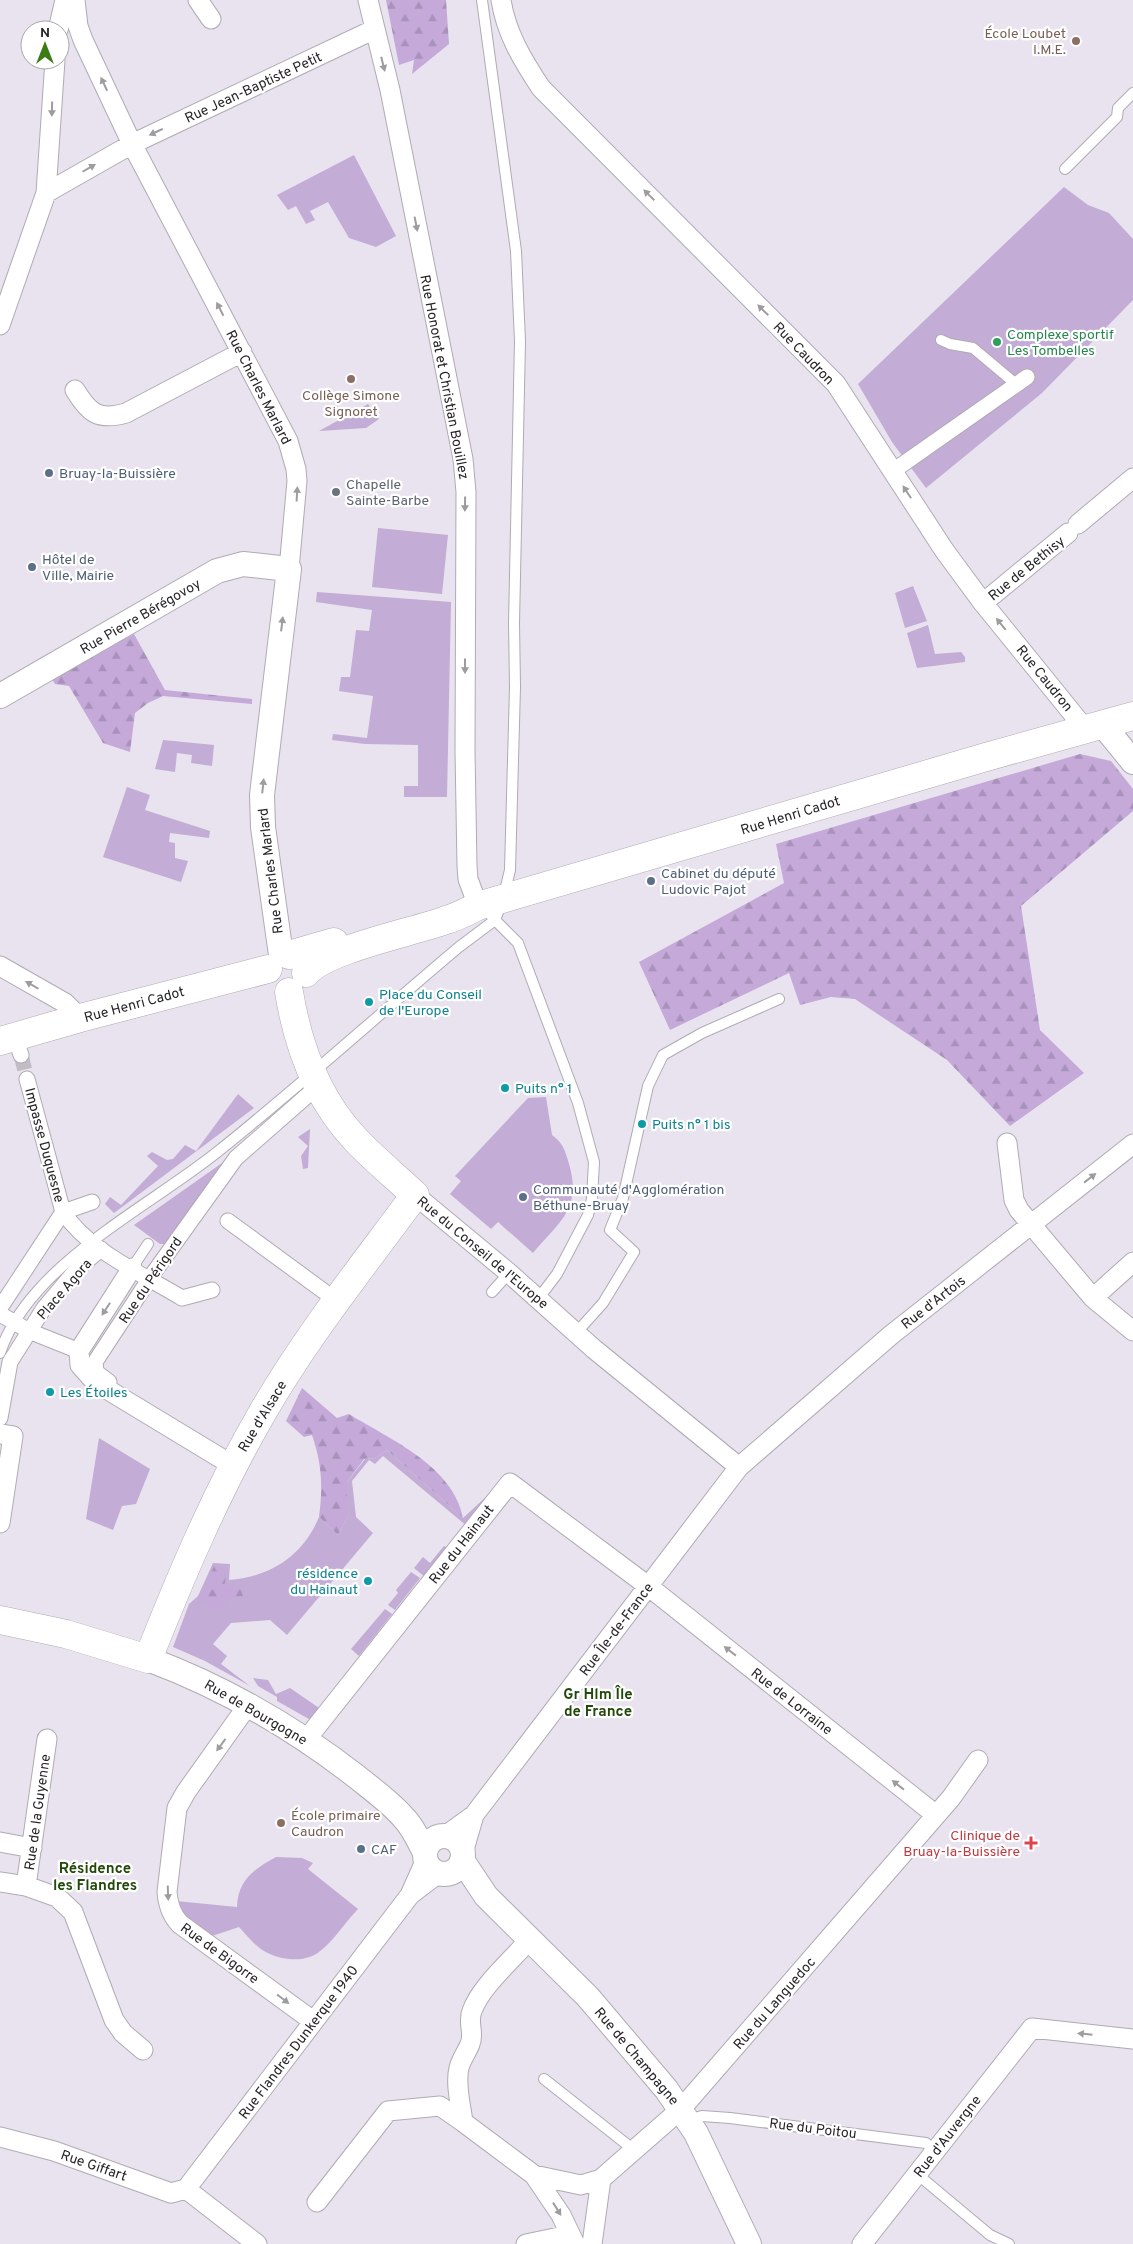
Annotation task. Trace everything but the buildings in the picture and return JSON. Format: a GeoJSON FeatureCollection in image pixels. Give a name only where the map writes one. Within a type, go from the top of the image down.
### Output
{"type":"FeatureCollection","features":[{"type":"Feature","properties":{"kind":"main road","name":"Rue Henri Cadot"},"geometry":{"type":"LineString","coordinates":[[12,1044],[80,1018],[287,969],[313,965],[333,955],[986,756],[1133,716]]}},
{"type":"Feature","properties":{"kind":"main road","name":"Rue du Conseil de l'Europe"},"geometry":{"type":"LineString","coordinates":[[287,969],[298,1040],[327,1103],[354,1139],[415,1195]]}},
{"type":"Feature","properties":{"kind":"main road","name":"Rue d'Alsace"},"geometry":{"type":"LineString","coordinates":[[148,1659],[211,1508],[223,1460],[262,1413],[337,1301],[415,1195]]}},
{"type":"Feature","properties":{"kind":"main road","name":"Rue de Bourgogne"},"geometry":{"type":"LineString","coordinates":[[0,1620],[66,1634],[148,1659]]}},
{"type":"Feature","properties":{"kind":"street"},"geometry":{"type":"LineString","coordinates":[[60,20],[65,0]]}},
{"type":"Feature","properties":{"kind":"street","name":"Rue Charles Marlard"},"geometry":{"type":"LineString","coordinates":[[75,0],[78,26],[83,40],[132,144],[282,429],[296,469],[297,496],[262,795],[263,827],[287,969]]}},
{"type":"Feature","properties":{"kind":"street"},"geometry":{"type":"LineString","coordinates":[[198,0],[210,19]]}},
{"type":"Feature","properties":{"kind":"street","name":"Rue Honorat et Christian Bouillez"},"geometry":{"type":"LineString","coordinates":[[368,0],[390,90],[463,459],[466,492],[465,751],[468,879],[492,908]]}},
{"type":"Feature","properties":{"kind":"street","name":"Rue Caudron"},"geometry":{"type":"LineString","coordinates":[[501,0],[509,29],[523,61],[541,88],[836,384],[944,550],[983,603],[1094,728]]}},
{"type":"Feature","properties":{"kind":"street","name":"Rue Jean-Baptiste Petit"},"geometry":{"type":"LineString","coordinates":[[46,192],[132,144],[375,30]]}},
{"type":"Feature","properties":{"kind":"street"},"geometry":{"type":"LineString","coordinates":[[0,326],[46,192],[54,70]]}},
{"type":"Feature","properties":{"kind":"street"},"geometry":{"type":"LineString","coordinates":[[75,390],[90,411],[99,415],[116,416],[126,413],[242,352]]}},
{"type":"Feature","properties":{"kind":"street"},"geometry":{"type":"LineString","coordinates":[[893,471],[1022,381]]}},
{"type":"Feature","properties":{"kind":"street","name":"Rue de Bethisy"},"geometry":{"type":"LineString","coordinates":[[983,603],[1133,478]]}},
{"type":"Feature","properties":{"kind":"street","name":"Rue Pierre Bérégovoy"},"geometry":{"type":"LineString","coordinates":[[0,696],[217,571],[243,564],[289,569]]}},
{"type":"Feature","properties":{"kind":"street"},"geometry":{"type":"LineString","coordinates":[[1094,728],[1133,762]]}},
{"type":"Feature","properties":{"kind":"street"},"geometry":{"type":"LineString","coordinates":[[0,966],[65,1003],[80,1018]]}},
{"type":"Feature","properties":{"kind":"street","name":"Impasse Duquesne"},"geometry":{"type":"LineString","coordinates":[[27,1079],[62,1212]]}},
{"type":"Feature","properties":{"kind":"street","name":"Rue du Périgord"},"geometry":{"type":"LineString","coordinates":[[223,1460],[214,1445],[96,1372],[95,1362],[150,1278],[236,1158],[315,1079]]}},
{"type":"Feature","properties":{"kind":"street"},"geometry":{"type":"LineString","coordinates":[[1007,1143],[1014,1200],[1031,1224],[1093,1298],[1133,1331]]}},
{"type":"Feature","properties":{"kind":"street","name":"Rue d'Artois"},"geometry":{"type":"LineString","coordinates":[[739,1467],[891,1335],[1133,1144]]}},
{"type":"Feature","properties":{"kind":"street","name":"Rue du Conseil de l'Europe"},"geometry":{"type":"LineString","coordinates":[[415,1195],[509,1273],[576,1333],[739,1467]]}},
{"type":"Feature","properties":{"kind":"street"},"geometry":{"type":"LineString","coordinates":[[0,1308],[62,1212],[92,1202]]}},
{"type":"Feature","properties":{"kind":"street","name":"Place Agora"},"geometry":{"type":"LineString","coordinates":[[62,1212],[75,1230],[97,1246],[182,1298],[212,1290]]}},
{"type":"Feature","properties":{"kind":"street"},"geometry":{"type":"LineString","coordinates":[[228,1221],[337,1301]]}},
{"type":"Feature","properties":{"kind":"street","name":"Place Agora"},"geometry":{"type":"LineString","coordinates":[[0,1418],[10,1362],[44,1308],[97,1246]]}},
{"type":"Feature","properties":{"kind":"street"},"geometry":{"type":"LineString","coordinates":[[1093,1298],[1133,1262]]}},
{"type":"Feature","properties":{"kind":"street"},"geometry":{"type":"LineString","coordinates":[[132,1268],[79,1351],[80,1365],[88,1376],[223,1460]]}},
{"type":"Feature","properties":{"kind":"street"},"geometry":{"type":"LineString","coordinates":[[6,1317],[29,1331],[79,1351]]}},
{"type":"Feature","properties":{"kind":"street"},"geometry":{"type":"LineString","coordinates":[[0,1434],[13,1436],[0,1523]]}},
{"type":"Feature","properties":{"kind":"street","name":"Rue Île-de-France"},"geometry":{"type":"LineString","coordinates":[[436,1855],[474,1815],[739,1467]]}},
{"type":"Feature","properties":{"kind":"street","name":"Rue du Hainaut"},"geometry":{"type":"LineString","coordinates":[[305,1741],[510,1483],[648,1586]]}},
{"type":"Feature","properties":{"kind":"street","name":"Rue de Lorraine"},"geometry":{"type":"LineString","coordinates":[[648,1586],[936,1815]]}},
{"type":"Feature","properties":{"kind":"street","name":"Rue de Bourgogne"},"geometry":{"type":"LineString","coordinates":[[148,1659],[204,1682],[248,1705],[347,1769],[405,1818],[436,1855]]}},
{"type":"Feature","properties":{"kind":"street","name":"Rue de Bigorre"},"geometry":{"type":"LineString","coordinates":[[248,1705],[186,1792],[177,1808],[168,1882],[168,1901],[175,1918],[180,1924],[313,2021]]}},
{"type":"Feature","properties":{"kind":"street","name":"Rue de la Guyenne"},"geometry":{"type":"LineString","coordinates":[[26,1886],[47,1739]]}},
{"type":"Feature","properties":{"kind":"street","name":"Rue du Languedoc"},"geometry":{"type":"LineString","coordinates":[[601,2180],[634,2150],[684,2115],[936,1815],[978,1760]]}},
{"type":"Feature","properties":{"kind":"street","name":"Rue Île-de-France"},"geometry":{"type":"LineString","coordinates":[[462,1856],[474,1815]]}},
{"type":"Feature","properties":{"kind":"street"},"geometry":{"type":"LineString","coordinates":[[0,1842],[32,1848]]}},
{"type":"Feature","properties":{"kind":"street"},"geometry":{"type":"LineString","coordinates":[[436,1855],[455,1870],[462,1856]]}},
{"type":"Feature","properties":{"kind":"street","name":"Rue Flandres Dunkerque 1940"},"geometry":{"type":"LineString","coordinates":[[186,2189],[410,1895],[436,1855]]}},
{"type":"Feature","properties":{"kind":"street","name":"Rue de Champagne"},"geometry":{"type":"LineString","coordinates":[[436,1855],[486,1896],[588,1997],[640,2057],[684,2115],[712,2164],[749,2244]]}},
{"type":"Feature","properties":{"kind":"street","name":"Rue de Champagne"},"geometry":{"type":"LineString","coordinates":[[462,1856],[486,1896]]}},
{"type":"Feature","properties":{"kind":"street","name":"Rue de la Guyenne"},"geometry":{"type":"LineString","coordinates":[[0,1882],[26,1886],[57,1897],[74,1912],[114,2020],[123,2033],[143,2050]]}},
{"type":"Feature","properties":{"kind":"street"},"geometry":{"type":"LineString","coordinates":[[463,2122],[458,2076],[472,2035],[469,2025],[471,2013],[477,1999],[529,1940]]}},
{"type":"Feature","properties":{"kind":"street","name":"Rue d'Auvergne"},"geometry":{"type":"LineString","coordinates":[[862,2244],[1032,2028],[1133,2039]]}},
{"type":"Feature","properties":{"kind":"street"},"geometry":{"type":"LineString","coordinates":[[317,2202],[388,2110],[440,2106],[534,2175],[561,2215],[572,2239],[526,2244]]}},
{"type":"Feature","properties":{"kind":"street","name":"Rue Giffart"},"geometry":{"type":"LineString","coordinates":[[0,2137],[54,2151],[171,2192],[186,2189]]}},
{"type":"Feature","properties":{"kind":"street"},"geometry":{"type":"LineString","coordinates":[[534,2175],[580,2185],[601,2180],[592,2244]]}},
{"type":"Feature","properties":{"kind":"street"},"geometry":{"type":"LineString","coordinates":[[186,2189],[257,2244]]}},
{"type":"Feature","properties":{"kind":"lane"},"geometry":{"type":"LineString","coordinates":[[0,1353],[6,1317],[41,1285],[97,1246],[315,1079],[452,953],[492,908],[510,870],[515,687],[514,623],[520,341],[516,251],[482,0]]}},
{"type":"Feature","properties":{"kind":"lane"},"geometry":{"type":"LineString","coordinates":[[1065,169],[1117,117],[1118,108],[1133,93]]}},
{"type":"Feature","properties":{"kind":"lane"},"geometry":{"type":"LineString","coordinates":[[941,340],[950,344],[973,348],[1022,381]]}},
{"type":"Feature","properties":{"kind":"lane"},"geometry":{"type":"LineString","coordinates":[[492,908],[518,943],[578,1103],[594,1162],[592,1199],[588,1215],[558,1274],[538,1299]]}},
{"type":"Feature","properties":{"kind":"lane"},"geometry":{"type":"LineString","coordinates":[[576,1333],[603,1303],[634,1252],[610,1230],[623,1198],[648,1086],[663,1055],[702,1033],[779,999]]}},
{"type":"Feature","properties":{"kind":"lane"},"geometry":{"type":"LineString","coordinates":[[132,1268],[148,1244]]}},
{"type":"Feature","properties":{"kind":"lane"},"geometry":{"type":"LineString","coordinates":[[492,1292],[509,1273]]}},
{"type":"Feature","properties":{"kind":"lane"},"geometry":{"type":"LineString","coordinates":[[544,2079],[634,2150]]}},
{"type":"Feature","properties":{"kind":"lane","name":"Rue du Poitou"},"geometry":{"type":"LineString","coordinates":[[684,2115],[730,2118],[926,2143],[935,2151]]}},
{"type":"Feature","properties":{"kind":"lane"},"geometry":{"type":"LineString","coordinates":[[917,2174],[990,2235],[1009,2244]]}},
{"type":"Feature","properties":{"kind":"shaded area"},"geometry":{"type":"Polygon","coordinates":[[[354,155],[396,236],[376,247],[349,238],[328,202],[310,211],[315,220],[306,224],[296,206],[288,210],[277,195],[354,155]]]}},
{"type":"Feature","properties":{"kind":"shaded area","name":"Complexe sportif Les Tombelles"},"geometry":{"type":"Polygon","coordinates":[[[1064,187],[1088,205],[1109,213],[1133,239],[1133,300],[1042,393],[926,488],[892,442],[858,384],[1064,187]]]}},
{"type":"Feature","properties":{"kind":"shaded area"},"geometry":{"type":"Polygon","coordinates":[[[368,404],[379,419],[366,428],[319,431],[368,404]]]}},
{"type":"Feature","properties":{"kind":"shaded area"},"geometry":{"type":"Polygon","coordinates":[[[378,528],[448,535],[442,594],[372,587],[378,528]]]}},
{"type":"Feature","properties":{"kind":"shaded area"},"geometry":{"type":"Polygon","coordinates":[[[913,586],[927,621],[905,628],[895,593],[913,586]]]}},
{"type":"Feature","properties":{"kind":"shaded area"},"geometry":{"type":"Polygon","coordinates":[[[317,592],[451,602],[447,797],[404,797],[404,786],[418,786],[418,745],[365,744],[332,740],[333,734],[367,738],[373,696],[339,691],[341,677],[350,677],[356,630],[369,631],[372,610],[316,602],[317,592]]]}},
{"type":"Feature","properties":{"kind":"shaded area"},"geometry":{"type":"Polygon","coordinates":[[[928,625],[935,654],[961,652],[965,657],[965,662],[917,668],[907,633],[928,625]]]}},
{"type":"Feature","properties":{"kind":"shaded area"},"geometry":{"type":"Polygon","coordinates":[[[163,740],[214,745],[212,766],[191,763],[192,755],[177,753],[175,772],[155,769],[163,740]]]}},
{"type":"Feature","properties":{"kind":"shaded area"},"geometry":{"type":"Polygon","coordinates":[[[127,787],[150,795],[145,810],[210,831],[209,838],[170,833],[169,842],[175,843],[175,858],[188,861],[181,882],[103,857],[127,787]]]}},
{"type":"Feature","properties":{"kind":"shaded area"},"geometry":{"type":"Polygon","coordinates":[[[238,1094],[254,1108],[114,1213],[105,1204],[110,1197],[121,1205],[158,1166],[147,1156],[152,1152],[167,1160],[173,1159],[185,1145],[196,1151],[238,1094]]]}},
{"type":"Feature","properties":{"kind":"shaded area"},"geometry":{"type":"Polygon","coordinates":[[[546,1097],[552,1135],[561,1144],[566,1155],[573,1192],[566,1213],[560,1223],[533,1253],[498,1222],[491,1229],[450,1194],[461,1181],[455,1176],[528,1098],[546,1097]]]}},
{"type":"Feature","properties":{"kind":"shaded area"},"geometry":{"type":"Polygon","coordinates":[[[310,1129],[308,1168],[303,1169],[301,1156],[308,1146],[298,1137],[310,1129]]]}},
{"type":"Feature","properties":{"kind":"shaded area"},"geometry":{"type":"Polygon","coordinates":[[[232,1156],[165,1244],[160,1244],[134,1225],[232,1156]]]}},
{"type":"Feature","properties":{"kind":"shaded area"},"geometry":{"type":"Polygon","coordinates":[[[99,1438],[150,1469],[136,1504],[122,1506],[113,1530],[86,1519],[99,1438]]]}},
{"type":"Feature","properties":{"kind":"shaded area"},"geometry":{"type":"Polygon","coordinates":[[[387,1450],[463,1518],[501,1483],[468,1527],[383,1456],[375,1464],[369,1460],[352,1481],[356,1517],[373,1533],[287,1635],[270,1620],[231,1623],[213,1644],[227,1656],[221,1664],[250,1686],[205,1661],[173,1647],[189,1604],[198,1596],[213,1563],[230,1564],[229,1580],[244,1578],[271,1569],[283,1562],[304,1543],[319,1517],[338,1535],[347,1518],[347,1482],[365,1459],[375,1458],[387,1450]]]}},
{"type":"Feature","properties":{"kind":"shaded area"},"geometry":{"type":"Polygon","coordinates":[[[444,1546],[450,1549],[431,1582],[414,1568],[423,1557],[430,1563],[444,1546]]]}},
{"type":"Feature","properties":{"kind":"shaded area"},"geometry":{"type":"Polygon","coordinates":[[[411,1572],[420,1578],[395,1610],[388,1605],[398,1593],[396,1590],[411,1572]]]}},
{"type":"Feature","properties":{"kind":"shaded area"},"geometry":{"type":"Polygon","coordinates":[[[385,1609],[392,1614],[359,1656],[351,1649],[385,1609]]]}},
{"type":"Feature","properties":{"kind":"shaded area"},"geometry":{"type":"Polygon","coordinates":[[[253,1678],[268,1680],[276,1694],[290,1688],[325,1712],[316,1723],[277,1701],[277,1697],[258,1686],[253,1678]]]}},
{"type":"Feature","properties":{"kind":"shaded area"},"geometry":{"type":"Polygon","coordinates":[[[276,1857],[302,1858],[313,1863],[308,1869],[358,1909],[330,1942],[313,1956],[290,1959],[274,1956],[258,1947],[239,1927],[209,1937],[178,1909],[176,1901],[237,1907],[240,1889],[244,1882],[254,1871],[276,1857]]]}},
{"type":"Feature","properties":{"kind":"green space"},"geometry":{"type":"Polygon","coordinates":[[[386,0],[446,0],[449,44],[412,74],[414,60],[399,65],[386,0]]]}},
{"type":"Feature","properties":{"kind":"green space"},"geometry":{"type":"Polygon","coordinates":[[[134,634],[165,690],[252,699],[252,704],[163,696],[148,703],[135,713],[130,752],[103,743],[69,686],[55,684],[50,676],[134,634]]]}},
{"type":"Feature","properties":{"kind":"green space"},"geometry":{"type":"Polygon","coordinates":[[[1080,754],[1111,761],[1133,789],[1133,811],[1021,906],[1040,1030],[1084,1073],[1010,1126],[947,1060],[855,999],[831,997],[800,1005],[789,973],[670,1030],[639,962],[784,883],[776,844],[1080,754]]]}},
{"type":"Feature","properties":{"kind":"green space"},"geometry":{"type":"Polygon","coordinates":[[[302,1388],[337,1418],[349,1414],[418,1456],[447,1483],[457,1500],[463,1518],[387,1450],[375,1458],[364,1459],[347,1482],[347,1518],[338,1535],[319,1517],[321,1476],[312,1435],[304,1437],[286,1421],[302,1388]]]}},
{"type":"Feature","properties":{"kind":"green space"},"geometry":{"type":"Polygon","coordinates":[[[214,1566],[226,1569],[225,1585],[240,1588],[243,1596],[227,1599],[222,1608],[213,1608],[198,1599],[214,1566]]]}},
{"type":"Feature","properties":{"kind":"tunnel"},"geometry":{"type":"LineString","coordinates":[[21,1055],[27,1079]]}},
{"type":"Feature","properties":{"kind":"place","name":"École Loubet I.M.E."},"geometry":{"type":"Point","coordinates":[1076,41]}},
{"type":"Feature","properties":{"kind":"place","name":"Complexe sportif Les Tombelles"},"geometry":{"type":"Point","coordinates":[997,342]}},
{"type":"Feature","properties":{"kind":"place","name":"Collège Simone Signoret"},"geometry":{"type":"Point","coordinates":[351,379]}},
{"type":"Feature","properties":{"kind":"place","name":"Bruay-la-Buissière"},"geometry":{"type":"Point","coordinates":[49,473]}},
{"type":"Feature","properties":{"kind":"place","name":"Chapelle Sainte-Barbe"},"geometry":{"type":"Point","coordinates":[336,492]}},
{"type":"Feature","properties":{"kind":"place","name":"Hôtel de Ville, Mairie"},"geometry":{"type":"Point","coordinates":[32,567]}},
{"type":"Feature","properties":{"kind":"place","name":"Cabinet du député Ludovic Pajot"},"geometry":{"type":"Point","coordinates":[651,881]}},
{"type":"Feature","properties":{"kind":"place","name":"Place du Conseil de l'Europe"},"geometry":{"type":"Point","coordinates":[369,1002]}},
{"type":"Feature","properties":{"kind":"place","name":"Puits n° 1"},"geometry":{"type":"Point","coordinates":[505,1088]}},
{"type":"Feature","properties":{"kind":"place","name":"Puits n° 1 bis"},"geometry":{"type":"Point","coordinates":[642,1124]}},
{"type":"Feature","properties":{"kind":"place","name":"Communauté d'Agglomération Béthune-Bruay"},"geometry":{"type":"Point","coordinates":[523,1197]}},
{"type":"Feature","properties":{"kind":"place","name":"Les Étoiles"},"geometry":{"type":"Point","coordinates":[50,1392]}},
{"type":"Feature","properties":{"kind":"place","name":"résidence du Hainaut"},"geometry":{"type":"Point","coordinates":[368,1581]}},
{"type":"Feature","properties":{"kind":"place","name":"École primaire Caudron"},"geometry":{"type":"Point","coordinates":[281,1823]}},
{"type":"Feature","properties":{"kind":"place","name":"Clinique de Bruay-la-Buissière"},"geometry":{"type":"Point","coordinates":[1031,1843]}},
{"type":"Feature","properties":{"kind":"place","name":"CAF"},"geometry":{"type":"Point","coordinates":[361,1849]}},
{"type":"Feature","properties":{"kind":"district","name":"Gr Hlm Île de France"},"geometry":{"type":"Point","coordinates":[598,1702]}},
{"type":"Feature","properties":{"kind":"district","name":"Résidence les Flandres"},"geometry":{"type":"Point","coordinates":[95,1876]}}]}
